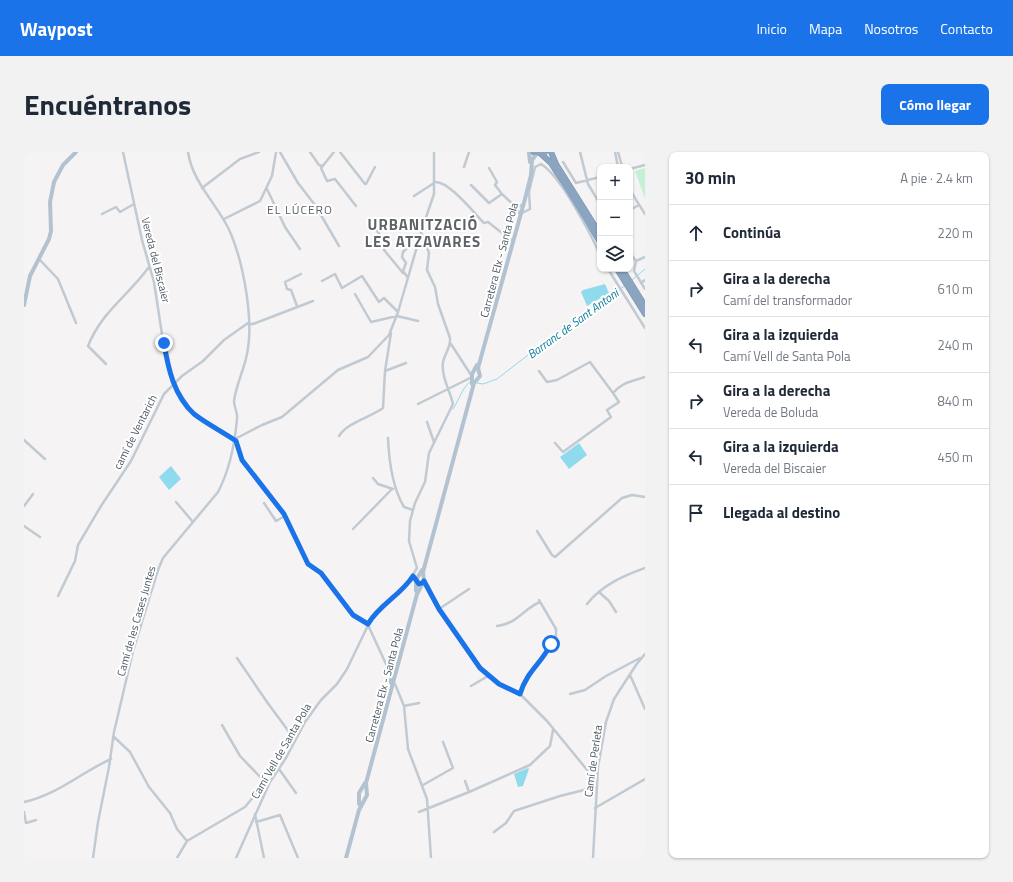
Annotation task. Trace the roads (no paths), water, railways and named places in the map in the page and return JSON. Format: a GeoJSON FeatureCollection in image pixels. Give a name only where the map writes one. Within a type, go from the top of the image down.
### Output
{"type":"FeatureCollection","features":[{"type":"Feature","properties":{"kind":"highway"},"geometry":{"type":"LineString","coordinates":[[551,152],[556,164],[597,229]]}},
{"type":"Feature","properties":{"kind":"highway"},"geometry":{"type":"LineString","coordinates":[[539,153],[551,163],[597,237]]}},
{"type":"Feature","properties":{"kind":"highway"},"geometry":{"type":"LineString","coordinates":[[620,272],[627,281]]}},
{"type":"Feature","properties":{"kind":"highway"},"geometry":{"type":"LineString","coordinates":[[623,272],[645,314]]}},
{"type":"Feature","properties":{"kind":"highway"},"geometry":{"type":"LineString","coordinates":[[631,288],[645,306]]}},
{"type":"Feature","properties":{"kind":"main road"},"geometry":{"type":"LineString","coordinates":[[24,305],[26,287],[30,276],[47,247],[51,231],[50,202],[54,182],[63,165],[76,152]]}},
{"type":"Feature","properties":{"kind":"main road","name":"Carretera Elx - Santa Pola"},"geometry":{"type":"LineString","coordinates":[[477,371],[520,213],[519,206],[530,169],[529,152]]}},
{"type":"Feature","properties":{"kind":"main road","name":"Carretera Elx - Santa Pola"},"geometry":{"type":"LineString","coordinates":[[477,371],[511,240],[525,199],[531,175],[532,160],[539,153]]}},
{"type":"Feature","properties":{"kind":"main road"},"geometry":{"type":"LineString","coordinates":[[477,371],[480,376],[473,377],[477,371]]}},
{"type":"Feature","properties":{"kind":"main road","name":"Carretera Elx - Santa Pola"},"geometry":{"type":"LineString","coordinates":[[364,791],[393,684],[397,681],[394,677],[473,377]]}},
{"type":"Feature","properties":{"kind":"main road"},"geometry":{"type":"LineString","coordinates":[[346,858],[362,797],[359,793],[364,791],[367,795],[362,797]]}},
{"type":"Feature","properties":{"kind":"street","name":"Vereda del Biscaier"},"geometry":{"type":"LineString","coordinates":[[123,152],[134,204],[159,303],[165,354],[174,384],[193,413],[234,440]]}},
{"type":"Feature","properties":{"kind":"street","name":"Camí de les Cases Juntes"},"geometry":{"type":"LineString","coordinates":[[93,858],[98,822],[111,759],[113,736],[133,650],[161,563],[218,492],[224,482],[234,440],[237,417],[234,402],[248,353],[248,302],[244,277],[232,237],[224,219],[202,188],[189,162],[188,152]]}},
{"type":"Feature","properties":{"kind":"street"},"geometry":{"type":"LineString","coordinates":[[202,188],[240,159],[259,152]]}},
{"type":"Feature","properties":{"kind":"street"},"geometry":{"type":"LineString","coordinates":[[224,219],[260,201],[272,176],[276,152]]}},
{"type":"Feature","properties":{"kind":"street"},"geometry":{"type":"LineString","coordinates":[[280,152],[298,183],[315,205],[339,246]]}},
{"type":"Feature","properties":{"kind":"street"},"geometry":{"type":"LineString","coordinates":[[310,152],[319,165],[323,166]]}},
{"type":"Feature","properties":{"kind":"street"},"geometry":{"type":"LineString","coordinates":[[334,152],[323,166],[323,172],[327,181],[335,179],[356,206]]}},
{"type":"Feature","properties":{"kind":"street"},"geometry":{"type":"LineString","coordinates":[[340,152],[364,184],[366,184],[375,166]]}},
{"type":"Feature","properties":{"kind":"street"},"geometry":{"type":"LineString","coordinates":[[339,436],[343,429],[368,418],[383,408],[384,371],[392,329],[434,194],[434,152]]}},
{"type":"Feature","properties":{"kind":"street"},"geometry":{"type":"LineString","coordinates":[[464,167],[469,152]]}},
{"type":"Feature","properties":{"kind":"street"},"geometry":{"type":"LineString","coordinates":[[580,152],[587,180],[598,200]]}},
{"type":"Feature","properties":{"kind":"street"},"geometry":{"type":"LineString","coordinates":[[616,152],[620,164]]}},
{"type":"Feature","properties":{"kind":"street"},"geometry":{"type":"LineString","coordinates":[[563,162],[577,183],[597,178]]}},
{"type":"Feature","properties":{"kind":"street"},"geometry":{"type":"LineString","coordinates":[[520,213],[524,210],[530,209],[529,192],[536,167],[541,164],[572,202],[593,237],[597,247]]}},
{"type":"Feature","properties":{"kind":"street"},"geometry":{"type":"LineString","coordinates":[[633,168],[645,165]]}},
{"type":"Feature","properties":{"kind":"street"},"geometry":{"type":"LineString","coordinates":[[489,168],[497,182],[495,185],[502,194],[519,206]]}},
{"type":"Feature","properties":{"kind":"street"},"geometry":{"type":"LineString","coordinates":[[414,196],[435,182],[444,184],[484,223],[488,222],[511,240]]}},
{"type":"Feature","properties":{"kind":"street"},"geometry":{"type":"LineString","coordinates":[[471,185],[489,203],[502,194]]}},
{"type":"Feature","properties":{"kind":"street"},"geometry":{"type":"LineString","coordinates":[[266,189],[285,227],[300,250]]}},
{"type":"Feature","properties":{"kind":"street"},"geometry":{"type":"LineString","coordinates":[[633,195],[645,214]]}},
{"type":"Feature","properties":{"kind":"street"},"geometry":{"type":"LineString","coordinates":[[524,210],[525,199]]}},
{"type":"Feature","properties":{"kind":"street"},"geometry":{"type":"LineString","coordinates":[[102,214],[116,207],[120,212],[134,204]]}},
{"type":"Feature","properties":{"kind":"street"},"geometry":{"type":"LineString","coordinates":[[633,208],[639,205]]}},
{"type":"Feature","properties":{"kind":"street"},"geometry":{"type":"LineString","coordinates":[[371,223],[387,244],[384,250],[386,254],[408,278]]}},
{"type":"Feature","properties":{"kind":"street"},"geometry":{"type":"LineString","coordinates":[[421,232],[429,253],[428,270],[435,288],[438,304],[449,333],[450,344],[443,368],[453,408],[434,442],[427,461],[425,482],[413,510],[409,530],[409,541],[419,578],[480,668],[499,684],[520,694],[547,721],[597,782]]}},
{"type":"Feature","properties":{"kind":"street"},"geometry":{"type":"LineString","coordinates":[[403,273],[406,264],[402,257],[403,252],[407,248]]}},
{"type":"Feature","properties":{"kind":"street"},"geometry":{"type":"LineString","coordinates":[[633,257],[636,261],[634,272],[645,289]]}},
{"type":"Feature","properties":{"kind":"street"},"geometry":{"type":"LineString","coordinates":[[636,261],[645,257]]}},
{"type":"Feature","properties":{"kind":"street"},"geometry":{"type":"LineString","coordinates":[[39,259],[58,278],[76,323]]}},
{"type":"Feature","properties":{"kind":"street"},"geometry":{"type":"LineString","coordinates":[[106,364],[88,346],[94,332],[106,314],[143,277],[150,267]]}},
{"type":"Feature","properties":{"kind":"street"},"geometry":{"type":"LineString","coordinates":[[610,272],[645,328]]}},
{"type":"Feature","properties":{"kind":"street"},"geometry":{"type":"LineString","coordinates":[[297,306],[291,290],[287,289],[285,282],[302,274]]}},
{"type":"Feature","properties":{"kind":"street"},"geometry":{"type":"LineString","coordinates":[[322,281],[335,274],[342,288],[362,276],[379,302],[384,298],[398,312]]}},
{"type":"Feature","properties":{"kind":"street"},"geometry":{"type":"LineString","coordinates":[[641,283],[645,280]]}},
{"type":"Feature","properties":{"kind":"street"},"geometry":{"type":"LineString","coordinates":[[355,294],[371,322],[397,316],[418,321]]}},
{"type":"Feature","properties":{"kind":"street","name":"camí de Ventarich"},"geometry":{"type":"LineString","coordinates":[[58,596],[75,561],[76,550],[82,537],[131,461],[164,394],[203,361],[224,340],[248,324],[253,324],[313,301]]}},
{"type":"Feature","properties":{"kind":"street"},"geometry":{"type":"LineString","coordinates":[[392,329],[384,342],[368,357],[338,370],[282,417],[262,425],[234,440],[236,441],[242,460],[285,516],[308,564],[321,573],[353,615],[368,624],[394,677]]}},
{"type":"Feature","properties":{"kind":"street"},"geometry":{"type":"LineString","coordinates":[[418,404],[473,377],[450,344]]}},
{"type":"Feature","properties":{"kind":"street"},"geometry":{"type":"LineString","coordinates":[[539,371],[547,382],[557,380],[590,362],[619,402],[607,410],[611,417],[563,452],[555,443]]}},
{"type":"Feature","properties":{"kind":"street"},"geometry":{"type":"LineString","coordinates":[[384,371],[406,363]]}},
{"type":"Feature","properties":{"kind":"street"},"geometry":{"type":"LineString","coordinates":[[613,393],[626,382],[645,377]]}},
{"type":"Feature","properties":{"kind":"street"},"geometry":{"type":"LineString","coordinates":[[427,422],[434,442]]}},
{"type":"Feature","properties":{"kind":"street"},"geometry":{"type":"LineString","coordinates":[[388,438],[388,454],[394,489],[404,507],[413,510]]}},
{"type":"Feature","properties":{"kind":"street"},"geometry":{"type":"LineString","coordinates":[[24,440],[44,459]]}},
{"type":"Feature","properties":{"kind":"street"},"geometry":{"type":"LineString","coordinates":[[373,478],[378,484],[394,489]]}},
{"type":"Feature","properties":{"kind":"street"},"geometry":{"type":"LineString","coordinates":[[353,529],[394,489]]}},
{"type":"Feature","properties":{"kind":"street"},"geometry":{"type":"LineString","coordinates":[[24,506],[33,494]]}},
{"type":"Feature","properties":{"kind":"street"},"geometry":{"type":"LineString","coordinates":[[537,531],[552,555],[556,557],[622,498],[632,494],[645,497]]}},
{"type":"Feature","properties":{"kind":"street"},"geometry":{"type":"LineString","coordinates":[[176,502],[193,522]]}},
{"type":"Feature","properties":{"kind":"street"},"geometry":{"type":"LineString","coordinates":[[264,503],[276,521],[285,516]]}},
{"type":"Feature","properties":{"kind":"street"},"geometry":{"type":"LineString","coordinates":[[24,526],[40,537]]}},
{"type":"Feature","properties":{"kind":"street"},"geometry":{"type":"LineString","coordinates":[[587,604],[599,592],[618,579],[645,568]]}},
{"type":"Feature","properties":{"kind":"street","name":"Camí Vell de Santa Pola"},"geometry":{"type":"LineString","coordinates":[[236,858],[270,782],[280,769],[295,740],[313,711],[348,669],[373,615],[408,583],[419,578]]}},
{"type":"Feature","properties":{"kind":"street"},"geometry":{"type":"LineString","coordinates":[[439,609],[469,589]]}},
{"type":"Feature","properties":{"kind":"street"},"geometry":{"type":"LineString","coordinates":[[599,592],[609,601],[616,612]]}},
{"type":"Feature","properties":{"kind":"street"},"geometry":{"type":"LineString","coordinates":[[497,626],[508,625],[539,601],[556,629],[556,636],[547,652],[528,674],[520,694]]}},
{"type":"Feature","properties":{"kind":"street","name":"Camí de Perleta"},"geometry":{"type":"LineString","coordinates":[[592,858],[596,787],[601,743],[608,713],[614,699],[645,654]]}},
{"type":"Feature","properties":{"kind":"street"},"geometry":{"type":"LineString","coordinates":[[570,694],[585,690],[606,676],[642,657]]}},
{"type":"Feature","properties":{"kind":"street"},"geometry":{"type":"LineString","coordinates":[[237,658],[295,740]]}},
{"type":"Feature","properties":{"kind":"street"},"geometry":{"type":"LineString","coordinates":[[630,675],[645,709]]}},
{"type":"Feature","properties":{"kind":"street"},"geometry":{"type":"LineString","coordinates":[[471,686],[488,676]]}},
{"type":"Feature","properties":{"kind":"street"},"geometry":{"type":"LineString","coordinates":[[393,684],[402,697],[407,744],[423,785],[429,808],[431,858]]}},
{"type":"Feature","properties":{"kind":"street"},"geometry":{"type":"LineString","coordinates":[[404,706],[419,703]]}},
{"type":"Feature","properties":{"kind":"street"},"geometry":{"type":"LineString","coordinates":[[222,725],[240,756],[266,783]]}},
{"type":"Feature","properties":{"kind":"street"},"geometry":{"type":"LineString","coordinates":[[419,812],[530,765],[550,746],[553,730]]}},
{"type":"Feature","properties":{"kind":"street"},"geometry":{"type":"LineString","coordinates":[[113,736],[130,752],[149,787],[170,813],[177,829],[187,841]]}},
{"type":"Feature","properties":{"kind":"street"},"geometry":{"type":"LineString","coordinates":[[423,785],[453,768],[443,742]]}},
{"type":"Feature","properties":{"kind":"street"},"geometry":{"type":"LineString","coordinates":[[24,802],[44,797],[81,774],[111,759]]}},
{"type":"Feature","properties":{"kind":"street"},"geometry":{"type":"LineString","coordinates":[[280,769],[296,793]]}},
{"type":"Feature","properties":{"kind":"street"},"geometry":{"type":"LineString","coordinates":[[594,808],[645,778]]}},
{"type":"Feature","properties":{"kind":"street"},"geometry":{"type":"LineString","coordinates":[[465,781],[469,792]]}},
{"type":"Feature","properties":{"kind":"street"},"geometry":{"type":"LineString","coordinates":[[177,858],[187,841],[245,807],[266,783],[270,782]]}},
{"type":"Feature","properties":{"kind":"street"},"geometry":{"type":"LineString","coordinates":[[494,832],[506,823],[514,811],[560,796],[596,787]]}},
{"type":"Feature","properties":{"kind":"street"},"geometry":{"type":"LineString","coordinates":[[24,812],[26,823],[36,820]]}},
{"type":"Feature","properties":{"kind":"street"},"geometry":{"type":"LineString","coordinates":[[255,813],[264,858]]}},
{"type":"Feature","properties":{"kind":"street"},"geometry":{"type":"LineString","coordinates":[[256,822],[280,815],[298,858]]}},
{"type":"Feature","properties":{"kind":"water"},"geometry":{"type":"Polygon","coordinates":[[[605,284],[609,293],[587,306],[581,292],[583,290],[605,284]]]}},
{"type":"Feature","properties":{"kind":"water"},"geometry":{"type":"Polygon","coordinates":[[[579,443],[587,455],[569,469],[560,457],[579,443]]]}},
{"type":"Feature","properties":{"kind":"water"},"geometry":{"type":"Polygon","coordinates":[[[171,466],[181,479],[169,490],[159,477],[171,466]]]}},
{"type":"Feature","properties":{"kind":"water"},"geometry":{"type":"Polygon","coordinates":[[[528,768],[529,769],[523,786],[518,787],[514,774],[528,768]]]}},
{"type":"Feature","properties":{"kind":"waterway","name":"Barranc de Sant Antoni"},"geometry":{"type":"LineString","coordinates":[[632,280],[645,269]]}},
{"type":"Feature","properties":{"kind":"waterway","name":"Barranc de Sant Antoni"},"geometry":{"type":"LineString","coordinates":[[477,383],[483,384],[497,379],[581,314],[611,297],[624,286]]}},
{"type":"Feature","properties":{"kind":"waterway"},"geometry":{"type":"LineString","coordinates":[[453,409],[470,382]]}},
{"type":"Feature","properties":{"kind":"district","name":"EL LÚCERO"},"geometry":{"type":"Point","coordinates":[300,210]}},
{"type":"Feature","properties":{"kind":"district","name":"URBANITZACIÓ LES ATZAVARES"},"geometry":{"type":"Point","coordinates":[423,234]}}]}
